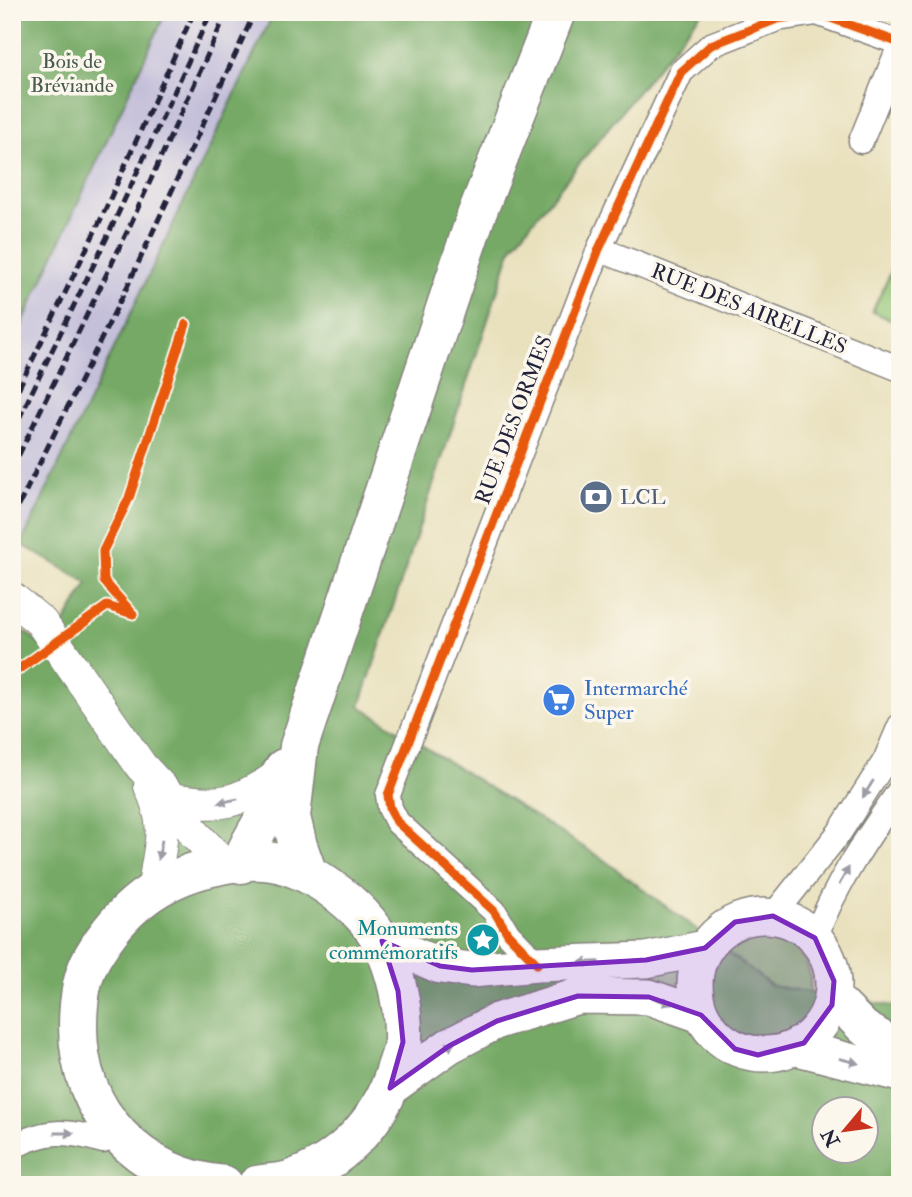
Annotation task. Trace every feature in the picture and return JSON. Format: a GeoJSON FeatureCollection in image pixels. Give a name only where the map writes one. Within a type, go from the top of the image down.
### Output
{"type":"FeatureCollection","features":[{"type":"Feature","properties":{"kind":"main road"},"geometry":{"type":"LineString","coordinates":[[232,864],[246,848],[265,815],[289,761],[476,216],[556,12]]}},
{"type":"Feature","properties":{"kind":"main road"},"geometry":{"type":"LineString","coordinates":[[289,761],[291,817],[308,874]]}},
{"type":"Feature","properties":{"kind":"main road"},"geometry":{"type":"LineString","coordinates":[[224,1185],[205,1183],[130,1157],[91,1095],[78,1050],[78,1003],[92,958],[117,919],[154,890],[187,873],[232,864],[266,861],[308,874],[350,902],[382,942],[398,991],[403,1042],[390,1088],[364,1130],[330,1160],[289,1180],[257,1185]]}},
{"type":"Feature","properties":{"kind":"main road"},"geometry":{"type":"LineString","coordinates":[[798,1048],[821,1027],[832,1005],[834,981],[816,938],[796,923],[773,916],[754,916],[735,922],[718,933],[705,948],[696,970],[695,993],[701,1015],[715,1035],[735,1049],[758,1055],[798,1048],[900,1074]]}},
{"type":"Feature","properties":{"kind":"main road"},"geometry":{"type":"LineString","coordinates":[[382,942],[440,966],[471,970],[537,964],[646,960],[705,948]]}},
{"type":"Feature","properties":{"kind":"main road"},"geometry":{"type":"LineString","coordinates":[[390,1088],[449,1046],[497,1021],[578,996],[649,997],[701,1015]]}},
{"type":"Feature","properties":{"kind":"main road"},"geometry":{"type":"LineString","coordinates":[[832,1005],[842,1006],[864,1028],[900,1049]]}},
{"type":"Feature","properties":{"kind":"street","name":"RUE DES ORMES"},"geometry":{"type":"LineString","coordinates":[[537,964],[509,934],[494,911],[397,822],[390,808],[388,795],[599,249],[681,72],[711,45],[777,19],[817,13],[900,44]]}},
{"type":"Feature","properties":{"kind":"street"},"geometry":{"type":"LineString","coordinates":[[860,141],[900,44]]}},
{"type":"Feature","properties":{"kind":"street","name":"RUE DES AIRELLES"},"geometry":{"type":"LineString","coordinates":[[599,249],[900,369]]}},
{"type":"Feature","properties":{"kind":"street"},"geometry":{"type":"LineString","coordinates":[[16,600],[49,633],[141,766],[172,799],[195,834],[232,864]]}},
{"type":"Feature","properties":{"kind":"street"},"geometry":{"type":"LineString","coordinates":[[773,916],[839,833],[885,761],[900,726]]}},
{"type":"Feature","properties":{"kind":"street"},"geometry":{"type":"LineString","coordinates":[[172,799],[195,803],[221,803],[248,796],[289,761]]}},
{"type":"Feature","properties":{"kind":"street"},"geometry":{"type":"LineString","coordinates":[[141,766],[161,809],[164,832],[154,890]]}},
{"type":"Feature","properties":{"kind":"street"},"geometry":{"type":"LineString","coordinates":[[816,938],[827,905],[900,790]]}},
{"type":"Feature","properties":{"kind":"street"},"geometry":{"type":"LineString","coordinates":[[12,1147],[52,1133],[74,1132],[103,1141],[130,1157]]}},
{"type":"Feature","properties":{"kind":"highlighted area"},"geometry":{"type":"Polygon","coordinates":[[[773,916],[815,938],[834,981],[832,1005],[804,1043],[758,1055],[735,1049],[701,1015],[649,997],[578,996],[497,1021],[449,1046],[390,1088],[403,1042],[398,991],[382,941],[440,966],[472,970],[646,960],[705,948],[735,922],[773,916]]]}},
{"type":"Feature","properties":{"kind":"shaded area"},"geometry":{"type":"Polygon","coordinates":[[[166,12],[274,12],[21,544],[12,539],[12,346],[166,12]]]}},
{"type":"Feature","properties":{"kind":"green space","name":"Bois de Bréviande"},"geometry":{"type":"Polygon","coordinates":[[[12,12],[166,12],[12,346],[12,12]]]}},
{"type":"Feature","properties":{"kind":"green space"},"geometry":{"type":"Polygon","coordinates":[[[274,12],[702,12],[512,247],[360,706],[604,860],[772,986],[900,1007],[900,1185],[12,1185],[12,621],[48,651],[88,583],[21,544],[274,12]]]}},
{"type":"Feature","properties":{"kind":"green space"},"geometry":{"type":"Polygon","coordinates":[[[898,257],[900,258],[900,323],[872,312],[898,257]]]}},
{"type":"Feature","properties":{"kind":"green space"},"geometry":{"type":"Polygon","coordinates":[[[751,934],[768,935],[783,940],[795,947],[804,958],[811,984],[802,1015],[718,955],[733,942],[751,934]]]}},
{"type":"Feature","properties":{"kind":"railway"},"geometry":{"type":"LineString","coordinates":[[12,402],[101,219],[194,12]]}},
{"type":"Feature","properties":{"kind":"railway"},"geometry":{"type":"LineString","coordinates":[[12,433],[110,231],[211,12]]}},
{"type":"Feature","properties":{"kind":"railway"},"geometry":{"type":"LineString","coordinates":[[12,469],[128,230],[227,12]]}},
{"type":"Feature","properties":{"kind":"railway"},"geometry":{"type":"LineString","coordinates":[[12,519],[128,285],[255,12]]}},
{"type":"Feature","properties":{"kind":"cycle path"},"geometry":{"type":"LineString","coordinates":[[537,964],[508,934],[494,911],[397,822],[390,808],[388,795],[599,249],[681,72],[711,45],[777,19],[817,13],[900,43]]}},
{"type":"Feature","properties":{"kind":"cycle path"},"geometry":{"type":"LineString","coordinates":[[133,614],[104,581],[103,551],[129,498],[186,324]]}},
{"type":"Feature","properties":{"kind":"cycle path"},"geometry":{"type":"LineString","coordinates":[[12,674],[107,606],[133,614]]}},
{"type":"Feature","properties":{"kind":"place","name":"LCL"},"geometry":{"type":"Point","coordinates":[596,497]}},
{"type":"Feature","properties":{"kind":"place","name":"Intermarché Super"},"geometry":{"type":"Point","coordinates":[559,700]}},
{"type":"Feature","properties":{"kind":"place","name":"Monuments commémoratifs"},"geometry":{"type":"Point","coordinates":[483,940]}}]}
